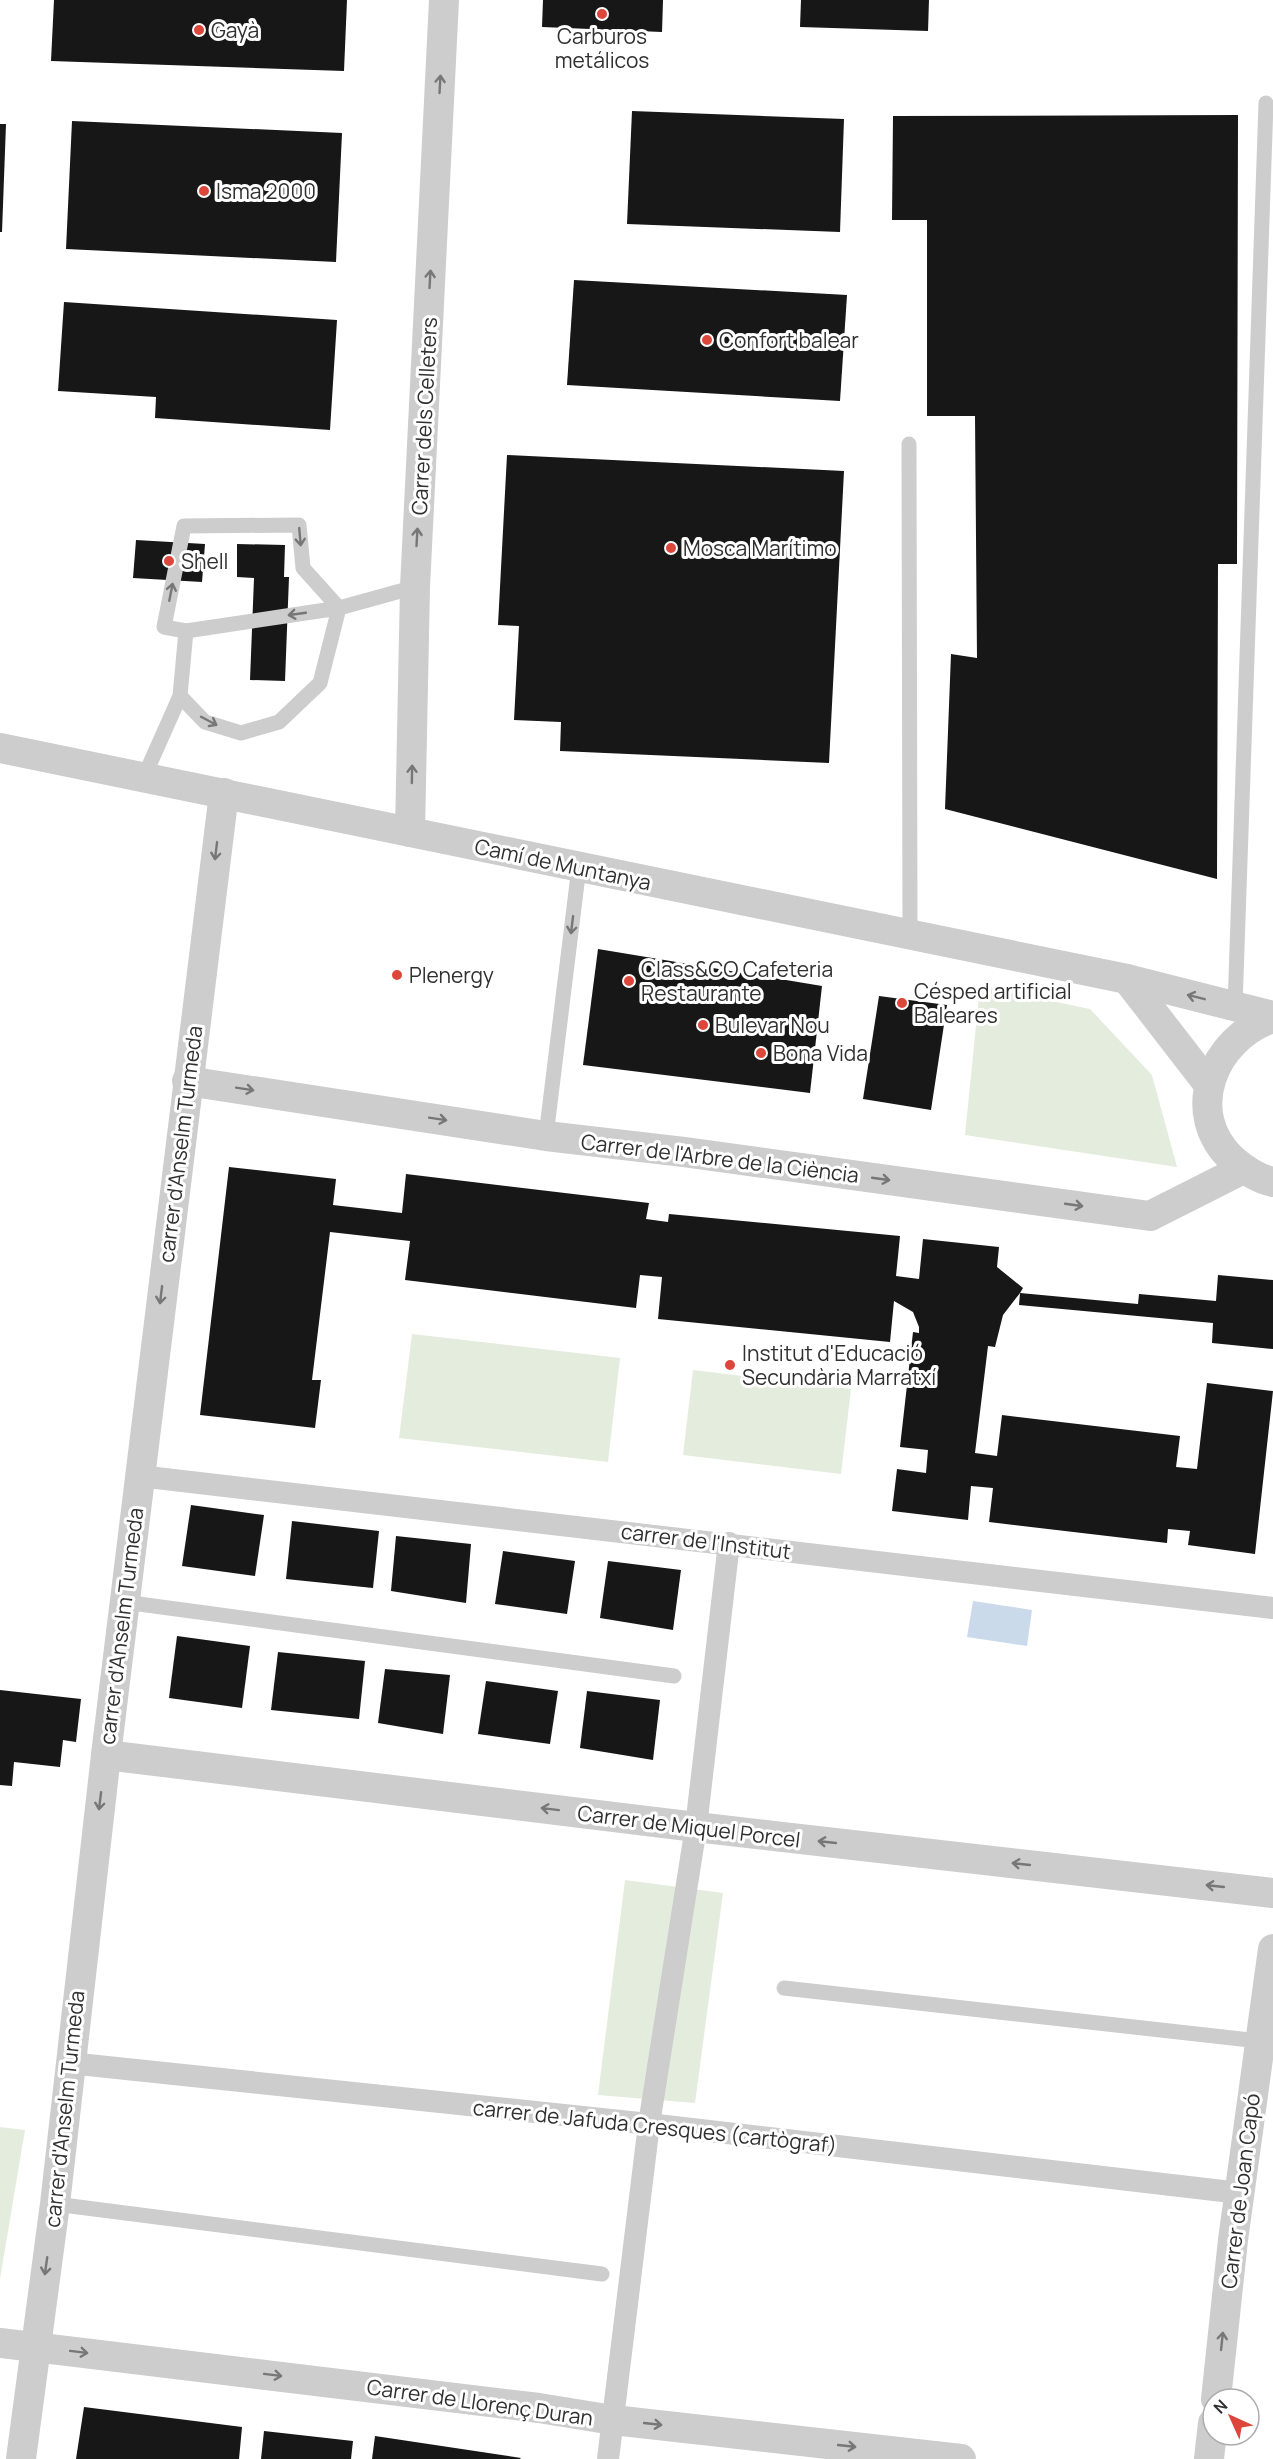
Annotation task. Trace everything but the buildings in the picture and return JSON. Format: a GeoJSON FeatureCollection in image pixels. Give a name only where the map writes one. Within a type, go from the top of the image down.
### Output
{"type":"FeatureCollection","features":[{"type":"Feature","properties":{"kind":"street","name":"Carrer dels Celleters"},"geometry":{"type":"LineString","coordinates":[[410,832],[415,587],[444,0]]}},
{"type":"Feature","properties":{"kind":"street","name":"Camí de Muntanya"},"geometry":{"type":"LineString","coordinates":[[0,748],[1127,979],[1273,1017]]}},
{"type":"Feature","properties":{"kind":"street","name":"carrer d'Anselm Turmeda"},"geometry":{"type":"LineString","coordinates":[[21,2459],[34,2346],[55,2204],[69,2063],[139,1476],[224,794]]}},
{"type":"Feature","properties":{"kind":"street"},"geometry":{"type":"LineString","coordinates":[[1127,979],[1209,1085]]}},
{"type":"Feature","properties":{"kind":"street"},"geometry":{"type":"LineString","coordinates":[[1273,1017],[1234,1039],[1218,1060],[1209,1085],[1208,1109],[1214,1132],[1226,1153],[1243,1169],[1273,1182]]}},
{"type":"Feature","properties":{"kind":"street","name":"Carrer de l'Arbre de la Ciència"},"geometry":{"type":"LineString","coordinates":[[187,1081],[546,1136],[696,1154],[1150,1216],[1243,1169]]}},
{"type":"Feature","properties":{"kind":"street","name":"carrer de l'Institut"},"geometry":{"type":"LineString","coordinates":[[139,1476],[1273,1608]]}},
{"type":"Feature","properties":{"kind":"street"},"geometry":{"type":"LineString","coordinates":[[608,2459],[649,2124],[696,1827],[729,1544]]}},
{"type":"Feature","properties":{"kind":"street","name":"Carrer de Miquel Porcel"},"geometry":{"type":"LineString","coordinates":[[106,1755],[696,1827],[1273,1893]]}},
{"type":"Feature","properties":{"kind":"street","name":"Carrer de Joan Capó"},"geometry":{"type":"LineString","coordinates":[[1217,2387],[1259,2041],[1273,1948]]}},
{"type":"Feature","properties":{"kind":"street","name":"carrer de Jafuda Cresques (cartògraf)"},"geometry":{"type":"LineString","coordinates":[[69,2063],[649,2124],[1240,2193]]}},
{"type":"Feature","properties":{"kind":"street","name":"Carrer de Llorenç Duran"},"geometry":{"type":"LineString","coordinates":[[0,2343],[528,2406],[613,2420],[960,2459]]}},
{"type":"Feature","properties":{"kind":"lane"},"geometry":{"type":"LineString","coordinates":[[1236,1006],[1266,103]]}},
{"type":"Feature","properties":{"kind":"lane"},"geometry":{"type":"LineString","coordinates":[[909,444],[910,934]]}},
{"type":"Feature","properties":{"kind":"lane"},"geometry":{"type":"LineString","coordinates":[[339,608],[303,568],[299,525],[184,526],[164,627],[186,631],[339,608],[415,587]]}},
{"type":"Feature","properties":{"kind":"lane"},"geometry":{"type":"LineString","coordinates":[[180,696],[206,722],[241,733],[279,722],[320,683],[339,608]]}},
{"type":"Feature","properties":{"kind":"lane"},"geometry":{"type":"LineString","coordinates":[[144,777],[180,696],[186,631]]}},
{"type":"Feature","properties":{"kind":"lane"},"geometry":{"type":"LineString","coordinates":[[546,1136],[579,867]]}},
{"type":"Feature","properties":{"kind":"lane"},"geometry":{"type":"LineString","coordinates":[[124,1602],[674,1676]]}},
{"type":"Feature","properties":{"kind":"lane"},"geometry":{"type":"LineString","coordinates":[[784,1988],[1259,2041]]}},
{"type":"Feature","properties":{"kind":"lane"},"geometry":{"type":"LineString","coordinates":[[55,2204],[602,2274]]}},
{"type":"Feature","properties":{"kind":"shaded area"},"geometry":{"type":"Polygon","coordinates":[[[980,986],[1090,1009],[1152,1075],[1177,1167],[965,1135],[980,986]]]}},
{"type":"Feature","properties":{"kind":"shaded area"},"geometry":{"type":"Polygon","coordinates":[[[412,1334],[620,1358],[608,1462],[399,1438],[412,1334]]]}},
{"type":"Feature","properties":{"kind":"shaded area"},"geometry":{"type":"Polygon","coordinates":[[[693,1370],[851,1389],[841,1474],[683,1455],[693,1370]]]}},
{"type":"Feature","properties":{"kind":"shaded area"},"geometry":{"type":"Polygon","coordinates":[[[625,1880],[723,1893],[695,2103],[598,2095],[625,1880]]]}},
{"type":"Feature","properties":{"kind":"shaded area"},"geometry":{"type":"Polygon","coordinates":[[[0,2127],[25,2130],[0,2279],[0,2127]]]}},
{"type":"Feature","properties":{"kind":"water"},"geometry":{"type":"Polygon","coordinates":[[[973,1601],[1032,1610],[1027,1646],[967,1637],[973,1601]]]}},
{"type":"Feature","properties":{"kind":"place","name":"Carburos metálicos"},"geometry":{"type":"Point","coordinates":[602,14]}},
{"type":"Feature","properties":{"kind":"place","name":"Gayà"},"geometry":{"type":"Point","coordinates":[199,30]}},
{"type":"Feature","properties":{"kind":"place","name":"Isma 2000"},"geometry":{"type":"Point","coordinates":[204,191]}},
{"type":"Feature","properties":{"kind":"place","name":"Confort balear"},"geometry":{"type":"Point","coordinates":[707,340]}},
{"type":"Feature","properties":{"kind":"place","name":"Mosca Marítimo"},"geometry":{"type":"Point","coordinates":[671,548]}},
{"type":"Feature","properties":{"kind":"place","name":"Shell"},"geometry":{"type":"Point","coordinates":[169,561]}},
{"type":"Feature","properties":{"kind":"place","name":"Plenergy"},"geometry":{"type":"Point","coordinates":[397,975]}},
{"type":"Feature","properties":{"kind":"place","name":"Class&CO Cafeteria Restaurante"},"geometry":{"type":"Point","coordinates":[629,981]}},
{"type":"Feature","properties":{"kind":"place","name":"Césped artificial Baleares"},"geometry":{"type":"Point","coordinates":[902,1003]}},
{"type":"Feature","properties":{"kind":"place","name":"Bulevar Nou"},"geometry":{"type":"Point","coordinates":[703,1025]}},
{"type":"Feature","properties":{"kind":"place","name":"Bona Vida"},"geometry":{"type":"Point","coordinates":[761,1053]}},
{"type":"Feature","properties":{"kind":"place","name":"Institut d'Educació Secundària Marratxí"},"geometry":{"type":"Point","coordinates":[730,1365]}}]}
